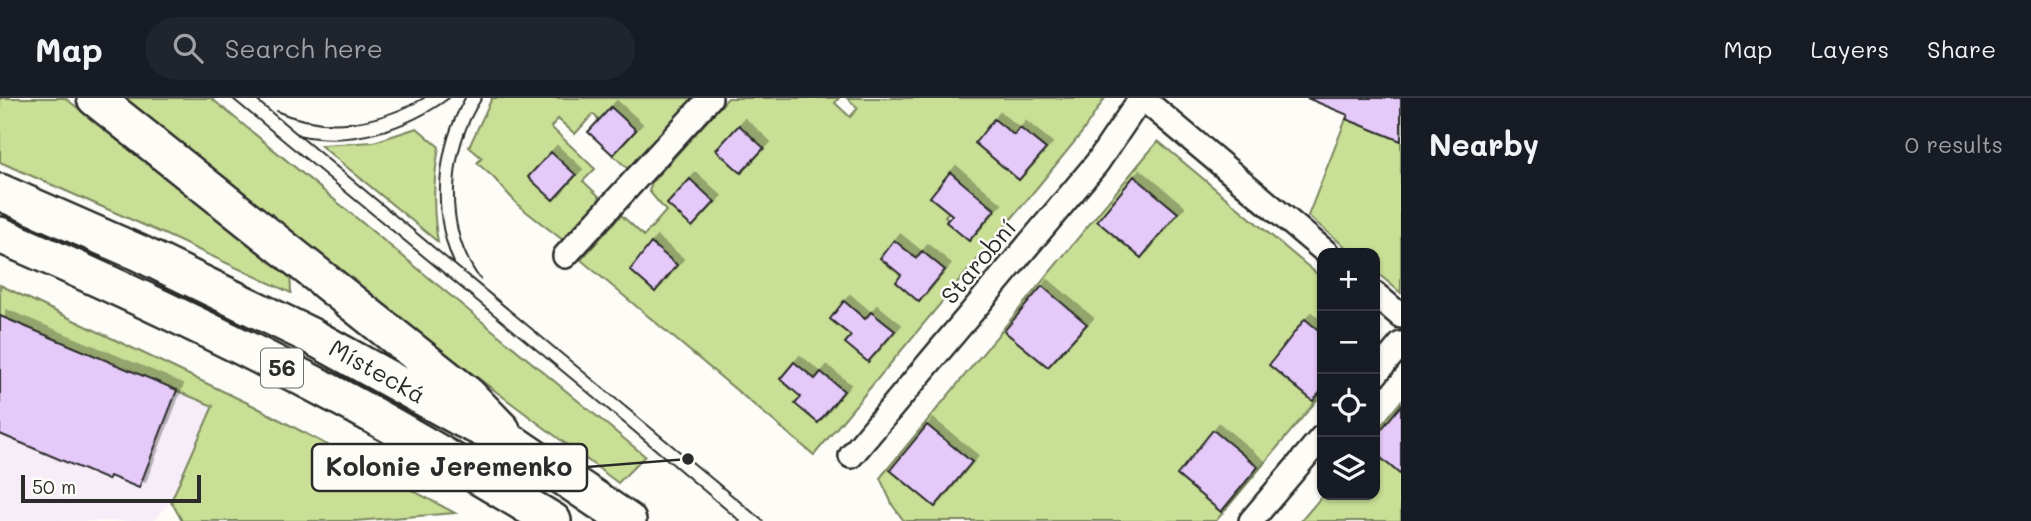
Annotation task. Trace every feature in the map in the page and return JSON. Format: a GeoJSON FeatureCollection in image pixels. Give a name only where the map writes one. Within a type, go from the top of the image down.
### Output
{"type":"FeatureCollection","features":[{"type":"Feature","properties":{"kind":"highway"},"geometry":{"type":"LineString","coordinates":[[95,98],[468,395],[516,445]]}},
{"type":"Feature","properties":{"kind":"highway","name":"Místecká"},"geometry":{"type":"LineString","coordinates":[[0,192],[203,283],[335,349],[460,418],[516,445],[628,521]]}},
{"type":"Feature","properties":{"kind":"highway","name":"Místecká"},"geometry":{"type":"LineString","coordinates":[[0,235],[149,302],[331,393],[426,445],[553,521]]}},
{"type":"Feature","properties":{"kind":"street"},"geometry":{"type":"LineString","coordinates":[[565,256],[710,98]]}},
{"type":"Feature","properties":{"kind":"street"},"geometry":{"type":"LineString","coordinates":[[1142,98],[1321,248]]}},
{"type":"Feature","properties":{"kind":"street","name":"Starobní"},"geometry":{"type":"LineString","coordinates":[[851,456],[1097,163],[1142,98]]}},
{"type":"Feature","properties":{"kind":"street"},"geometry":{"type":"LineString","coordinates":[[1380,298],[1401,316]]}},
{"type":"Feature","properties":{"kind":"street"},"geometry":{"type":"LineString","coordinates":[[1376,374],[1401,344]]}},
{"type":"Feature","properties":{"kind":"street"},"geometry":{"type":"LineString","coordinates":[[1251,521],[1317,443]]}},
{"type":"Feature","properties":{"kind":"shaded area"},"geometry":{"type":"Polygon","coordinates":[[[0,316],[213,406],[171,501],[153,521],[0,521],[0,316]]]}},
{"type":"Feature","properties":{"kind":"green space"},"geometry":{"type":"Polygon","coordinates":[[[0,98],[65,98],[290,272],[291,293],[0,162],[0,98]]]}},
{"type":"Feature","properties":{"kind":"green space"},"geometry":{"type":"Polygon","coordinates":[[[121,98],[211,98],[645,456],[618,483],[374,300],[121,98]]]}},
{"type":"Feature","properties":{"kind":"green space"},"geometry":{"type":"Polygon","coordinates":[[[492,98],[698,98],[630,171],[613,155],[636,130],[599,120],[593,114],[575,134],[558,119],[551,127],[595,169],[583,181],[604,201],[564,241],[519,206],[477,163],[482,158],[469,147],[492,98]]]}},
{"type":"Feature","properties":{"kind":"green space"},"geometry":{"type":"Polygon","coordinates":[[[728,98],[839,98],[835,103],[850,117],[858,108],[847,98],[1105,98],[1081,134],[814,455],[581,260],[621,215],[644,236],[666,211],[649,191],[652,182],[728,98]],[[944,180],[930,197],[949,212],[945,216],[948,219],[946,222],[970,240],[995,209],[972,190],[944,180]]]}},
{"type":"Feature","properties":{"kind":"green space"},"geometry":{"type":"Polygon","coordinates":[[[1346,119],[1401,141],[1401,293],[1380,275],[1380,248],[1347,248],[1308,216],[1346,119]]]}},
{"type":"Feature","properties":{"kind":"green space"},"geometry":{"type":"Polygon","coordinates":[[[417,128],[439,147],[434,194],[438,242],[320,145],[374,142],[417,128]]]}},
{"type":"Feature","properties":{"kind":"green space"},"geometry":{"type":"Polygon","coordinates":[[[1158,141],[1317,274],[1317,400],[1216,521],[904,521],[893,506],[880,478],[1158,141]]]}},
{"type":"Feature","properties":{"kind":"green space"},"geometry":{"type":"Polygon","coordinates":[[[0,285],[254,406],[455,513],[355,521],[182,521],[171,501],[213,406],[0,316],[0,285]]]}},
{"type":"Feature","properties":{"kind":"green space"},"geometry":{"type":"Polygon","coordinates":[[[1401,401],[1401,521],[1301,521],[1319,500],[1380,500],[1380,427],[1401,401]]]}},
{"type":"Feature","properties":{"kind":"building"},"geometry":{"type":"Polygon","coordinates":[[[1307,98],[1401,98],[1401,141],[1346,119],[1348,115],[1307,98]]]}},
{"type":"Feature","properties":{"kind":"building"},"geometry":{"type":"Polygon","coordinates":[[[611,107],[636,130],[613,155],[588,132],[611,107]]]}},
{"type":"Feature","properties":{"kind":"building"},"geometry":{"type":"Polygon","coordinates":[[[994,119],[1014,135],[1020,128],[1046,149],[1019,180],[975,143],[994,119]]]}},
{"type":"Feature","properties":{"kind":"building"},"geometry":{"type":"Polygon","coordinates":[[[739,125],[764,148],[741,173],[716,150],[739,125]]]}},
{"type":"Feature","properties":{"kind":"building"},"geometry":{"type":"Polygon","coordinates":[[[551,152],[576,175],[553,200],[528,177],[551,152]]]}},
{"type":"Feature","properties":{"kind":"building"},"geometry":{"type":"Polygon","coordinates":[[[950,172],[995,210],[969,241],[946,222],[952,215],[930,197],[950,172]]]}},
{"type":"Feature","properties":{"kind":"building"},"geometry":{"type":"Polygon","coordinates":[[[1134,176],[1178,213],[1141,258],[1097,221],[1134,176]]]}},
{"type":"Feature","properties":{"kind":"building"},"geometry":{"type":"Polygon","coordinates":[[[690,179],[715,202],[692,227],[667,204],[690,179]]]}},
{"type":"Feature","properties":{"kind":"building"},"geometry":{"type":"Polygon","coordinates":[[[894,240],[916,258],[922,251],[945,270],[919,302],[896,282],[901,275],[880,258],[894,240]]]}},
{"type":"Feature","properties":{"kind":"building"},"geometry":{"type":"Polygon","coordinates":[[[651,243],[677,265],[655,292],[630,270],[651,243]]]}},
{"type":"Feature","properties":{"kind":"building"},"geometry":{"type":"Polygon","coordinates":[[[1042,286],[1087,324],[1048,367],[1004,331],[1042,286]]]}},
{"type":"Feature","properties":{"kind":"building"},"geometry":{"type":"Polygon","coordinates":[[[844,301],[865,319],[871,312],[895,331],[868,362],[845,343],[851,336],[830,319],[844,301]]]}},
{"type":"Feature","properties":{"kind":"building"},"geometry":{"type":"Polygon","coordinates":[[[0,316],[177,390],[139,488],[110,476],[108,480],[0,434],[0,316]]]}},
{"type":"Feature","properties":{"kind":"building"},"geometry":{"type":"Polygon","coordinates":[[[1305,319],[1317,329],[1317,396],[1313,401],[1269,365],[1305,319]]]}},
{"type":"Feature","properties":{"kind":"building"},"geometry":{"type":"Polygon","coordinates":[[[794,362],[815,379],[821,372],[844,391],[818,423],[795,404],[801,397],[780,379],[794,362]]]}},
{"type":"Feature","properties":{"kind":"building"},"geometry":{"type":"Polygon","coordinates":[[[1401,405],[1401,475],[1380,457],[1380,431],[1401,405]]]}},
{"type":"Feature","properties":{"kind":"building"},"geometry":{"type":"Polygon","coordinates":[[[927,425],[972,462],[935,507],[890,470],[927,425]]]}},
{"type":"Feature","properties":{"kind":"building"},"geometry":{"type":"Polygon","coordinates":[[[1213,430],[1258,467],[1221,512],[1177,475],[1213,430]]]}},
{"type":"Feature","properties":{"kind":"tram line"},"geometry":{"type":"LineString","coordinates":[[232,98],[740,521]]}},
{"type":"Feature","properties":{"kind":"tram line"},"geometry":{"type":"LineString","coordinates":[[254,98],[763,521]]}},
{"type":"Feature","properties":{"kind":"tram line"},"geometry":{"type":"LineString","coordinates":[[276,111],[314,122],[352,122],[388,114],[424,98]]}},
{"type":"Feature","properties":{"kind":"tram line"},"geometry":{"type":"LineString","coordinates":[[298,135],[338,139],[377,133],[415,119],[449,98]]}},
{"type":"Feature","properties":{"kind":"tram line"},"geometry":{"type":"LineString","coordinates":[[454,263],[442,222],[440,180],[448,138],[465,98]]}},
{"type":"Feature","properties":{"kind":"tram line"},"geometry":{"type":"LineString","coordinates":[[480,279],[460,236],[455,213],[454,188],[462,141],[482,98]]}},
{"type":"Feature","properties":{"kind":"place","name":"Kolonie Jeremenko"},"geometry":{"type":"Point","coordinates":[688,459]}}]}
